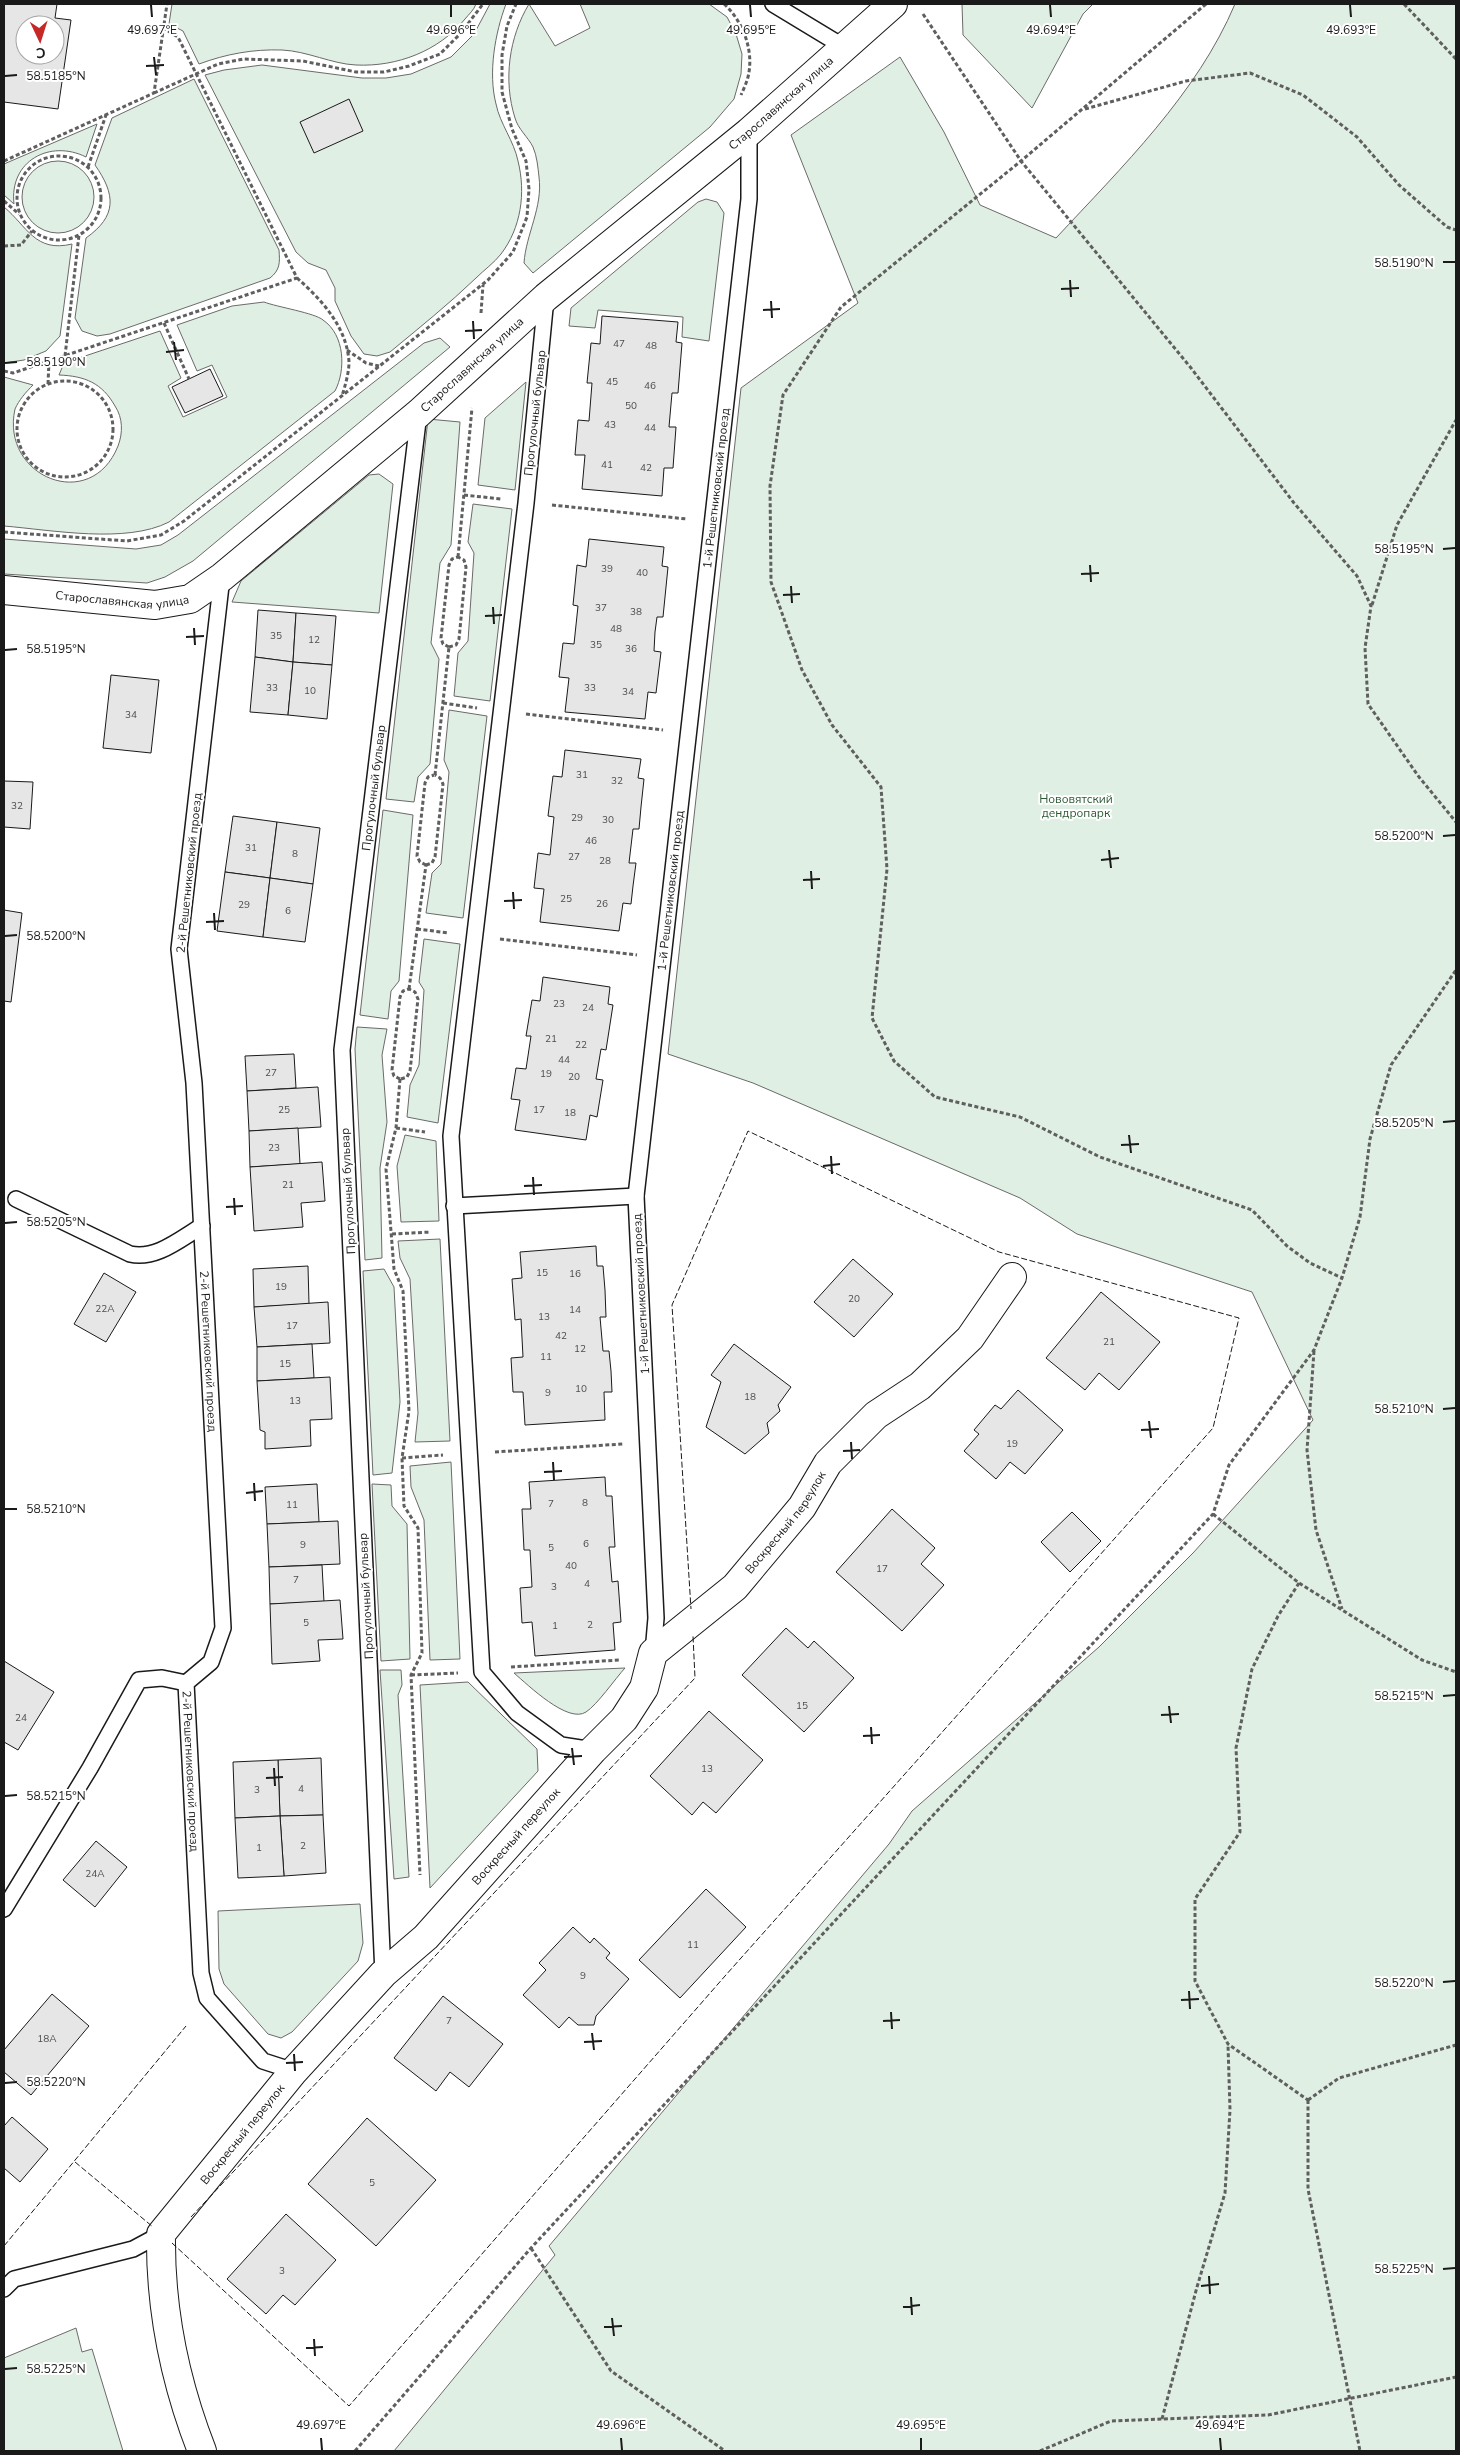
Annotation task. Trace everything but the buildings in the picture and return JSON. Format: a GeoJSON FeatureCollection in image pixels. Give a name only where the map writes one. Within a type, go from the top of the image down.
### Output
{"type":"FeatureCollection","features":[{"type":"Feature","properties":{"kind":"street","name":"Старославянская улица"},"geometry":{"type":"LineString","coordinates":[[4,590],[155,605],[190,599],[222,576],[418,413],[546,297],[749,132],[893,4]]}},
{"type":"Feature","properties":{"kind":"street","name":"Воскресный переулок"},"geometry":{"type":"LineString","coordinates":[[160,2234],[294,2071],[383,1974],[426,1937],[593,1750],[624,1719],[644,1688],[653,1653],[735,1587],[802,1507],[828,1463],[876,1415],[920,1386],[970,1338],[1012,1277]]}},
{"type":"Feature","properties":{"kind":"street"},"geometry":{"type":"LineString","coordinates":[[160,2234],[160,2265],[164,2307],[176,2368],[202,2451]]}},
{"type":"Feature","properties":{"kind":"lane"},"geometry":{"type":"LineString","coordinates":[[773,4],[844,47]]}},
{"type":"Feature","properties":{"kind":"lane","name":"1-й Решетниковский проезд"},"geometry":{"type":"LineString","coordinates":[[653,1653],[656,1618],[636,1196],[749,199],[749,132]]}},
{"type":"Feature","properties":{"kind":"lane","name":"Прогулочный бульвар"},"geometry":{"type":"LineString","coordinates":[[482,1672],[451,1136],[526,502],[546,297]]}},
{"type":"Feature","properties":{"kind":"lane","name":"Прогулочный бульвар"},"geometry":{"type":"LineString","coordinates":[[383,1974],[342,1050],[418,413]]}},
{"type":"Feature","properties":{"kind":"lane","name":"2-й Решетниковский проезд"},"geometry":{"type":"LineString","coordinates":[[222,576],[180,949],[194,1084],[223,1628],[210,1662],[186,1683],[201,1973],[207,1998],[263,2061],[294,2071]]}},
{"type":"Feature","properties":{"kind":"lane"},"geometry":{"type":"LineString","coordinates":[[454,1206],[636,1196]]}},
{"type":"Feature","properties":{"kind":"lane"},"geometry":{"type":"LineString","coordinates":[[16,1199],[130,1254],[142,1257],[154,1254],[202,1226]]}},
{"type":"Feature","properties":{"kind":"lane"},"geometry":{"type":"LineString","coordinates":[[482,1672],[517,1713],[561,1745],[593,1750]]}},
{"type":"Feature","properties":{"kind":"lane"},"geometry":{"type":"LineString","coordinates":[[4,1909],[90,1768],[139,1680],[162,1678],[186,1683]]}},
{"type":"Feature","properties":{"kind":"lane"},"geometry":{"type":"LineString","coordinates":[[4,2289],[14,2279],[133,2248],[160,2234]]}},
{"type":"Feature","properties":{"kind":"path"},"geometry":{"type":"LineString","coordinates":[[154,93],[167,4]]}},
{"type":"Feature","properties":{"kind":"path"},"geometry":{"type":"LineString","coordinates":[[4,161],[218,64],[244,59],[303,61],[356,72],[384,72],[409,66],[440,54],[460,34],[482,4]]}},
{"type":"Feature","properties":{"kind":"path"},"geometry":{"type":"LineString","coordinates":[[4,532],[127,541],[161,535],[184,521],[483,285],[513,252],[527,217],[529,189],[526,161],[512,129],[502,92],[502,55],[507,26],[516,4]]}},
{"type":"Feature","properties":{"kind":"path"},"geometry":{"type":"LineString","coordinates":[[1206,4],[1021,161],[842,307],[783,395],[770,486],[771,582],[802,670],[832,725],[881,787],[887,869],[872,1018],[894,1062],[935,1097],[1020,1117],[1100,1156],[1252,1210],[1287,1246],[1310,1263],[1342,1278]]}},
{"type":"Feature","properties":{"kind":"path"},"geometry":{"type":"LineString","coordinates":[[1404,4],[1456,60]]}},
{"type":"Feature","properties":{"kind":"path"},"geometry":{"type":"LineString","coordinates":[[921,12],[1021,161],[1191,368],[1294,503],[1357,576],[1371,606]]}},
{"type":"Feature","properties":{"kind":"path"},"geometry":{"type":"LineString","coordinates":[[163,28],[178,37],[297,278],[317,296],[332,316],[345,340],[349,363],[342,397]]}},
{"type":"Feature","properties":{"kind":"path"},"geometry":{"type":"LineString","coordinates":[[1082,109],[1186,81],[1250,73],[1303,95],[1357,136],[1399,185],[1447,226],[1456,230]]}},
{"type":"Feature","properties":{"kind":"path"},"geometry":{"type":"LineString","coordinates":[[88,167],[106,114]]}},
{"type":"Feature","properties":{"kind":"path"},"geometry":{"type":"LineString","coordinates":[[4,200],[20,215],[32,231],[45,238],[59,240],[79,235],[95,221],[100,209],[102,195],[99,182],[88,167],[69,157],[55,155],[42,159],[29,167],[21,178],[16,192],[20,215]]}},
{"type":"Feature","properties":{"kind":"path"},"geometry":{"type":"LineString","coordinates":[[4,246],[21,245],[32,231]]}},
{"type":"Feature","properties":{"kind":"path"},"geometry":{"type":"LineString","coordinates":[[65,356],[79,235]]}},
{"type":"Feature","properties":{"kind":"path"},"geometry":{"type":"LineString","coordinates":[[4,371],[13,373],[297,278]]}},
{"type":"Feature","properties":{"kind":"path"},"geometry":{"type":"LineString","coordinates":[[480,318],[483,285]]}},
{"type":"Feature","properties":{"kind":"path"},"geometry":{"type":"LineString","coordinates":[[164,323],[190,379]]}},
{"type":"Feature","properties":{"kind":"path"},"geometry":{"type":"LineString","coordinates":[[347,350],[366,363],[380,366]]}},
{"type":"Feature","properties":{"kind":"path"},"geometry":{"type":"LineString","coordinates":[[48,384],[49,361]]}},
{"type":"Feature","properties":{"kind":"path"},"geometry":{"type":"LineString","coordinates":[[458,557],[476,362]]}},
{"type":"Feature","properties":{"kind":"path"},"geometry":{"type":"LineString","coordinates":[[63,381],[78,382],[92,389],[104,400],[111,413],[114,428],[112,443],[104,458],[92,470],[77,476],[60,477],[44,473],[30,463],[21,450],[17,433],[18,417],[24,403],[35,391],[48,384],[63,381]]}},
{"type":"Feature","properties":{"kind":"path"},"geometry":{"type":"LineString","coordinates":[[1456,420],[1398,525],[1371,606],[1365,648],[1368,704],[1419,776],[1456,822]]}},
{"type":"Feature","properties":{"kind":"path"},"geometry":{"type":"LineString","coordinates":[[464,495],[713,521]]}},
{"type":"Feature","properties":{"kind":"path"},"geometry":{"type":"LineString","coordinates":[[458,557],[464,560],[466,567],[459,639],[456,645],[449,647],[443,644],[442,629],[449,565],[452,559],[458,557]]}},
{"type":"Feature","properties":{"kind":"path"},"geometry":{"type":"LineString","coordinates":[[434,775],[449,647]]}},
{"type":"Feature","properties":{"kind":"path"},"geometry":{"type":"LineString","coordinates":[[443,703],[689,734]]}},
{"type":"Feature","properties":{"kind":"path"},"geometry":{"type":"LineString","coordinates":[[434,775],[440,778],[443,784],[435,857],[432,863],[426,865],[420,862],[417,856],[425,783],[428,777],[434,775]]}},
{"type":"Feature","properties":{"kind":"path"},"geometry":{"type":"LineString","coordinates":[[409,989],[426,865]]}},
{"type":"Feature","properties":{"kind":"path"},"geometry":{"type":"LineString","coordinates":[[417,929],[663,958]]}},
{"type":"Feature","properties":{"kind":"path"},"geometry":{"type":"LineString","coordinates":[[355,2451],[531,2248],[1213,1514],[1229,1465],[1314,1350],[1342,1278],[1360,1218],[1370,1139],[1391,1064],[1456,970]]}},
{"type":"Feature","properties":{"kind":"path"},"geometry":{"type":"LineString","coordinates":[[409,989],[415,992],[418,999],[410,1071],[406,1077],[400,1079],[394,1076],[392,1070],[400,997],[403,992],[409,989]]}},
{"type":"Feature","properties":{"kind":"path"},"geometry":{"type":"LineString","coordinates":[[400,1079],[396,1128],[386,1169],[394,1269],[403,1291],[410,1411],[402,1458],[404,1506],[418,1528],[422,1653],[411,1675],[420,1875]]}},
{"type":"Feature","properties":{"kind":"path"},"geometry":{"type":"LineString","coordinates":[[392,1234],[455,1230]]}},
{"type":"Feature","properties":{"kind":"path"},"geometry":{"type":"LineString","coordinates":[[1314,1350],[1307,1450],[1316,1530],[1342,1609]]}},
{"type":"Feature","properties":{"kind":"path"},"geometry":{"type":"LineString","coordinates":[[402,1458],[648,1443]]}},
{"type":"Feature","properties":{"kind":"path"},"geometry":{"type":"LineString","coordinates":[[1213,1514],[1299,1583],[1422,1660],[1456,1672]]}},
{"type":"Feature","properties":{"kind":"path"},"geometry":{"type":"LineString","coordinates":[[1162,2419],[1197,2287],[1225,2193],[1230,2110],[1228,2044],[1195,1981],[1195,1899],[1240,1832],[1236,1748],[1252,1669],[1278,1616],[1299,1583]]}},
{"type":"Feature","properties":{"kind":"path"},"geometry":{"type":"LineString","coordinates":[[501,1667],[620,1660]]}},
{"type":"Feature","properties":{"kind":"path"},"geometry":{"type":"LineString","coordinates":[[411,1675],[482,1672]]}},
{"type":"Feature","properties":{"kind":"path"},"geometry":{"type":"LineString","coordinates":[[1228,2044],[1308,2100]]}},
{"type":"Feature","properties":{"kind":"path"},"geometry":{"type":"LineString","coordinates":[[1308,2100],[1339,2078],[1456,2045]]}},
{"type":"Feature","properties":{"kind":"path"},"geometry":{"type":"LineString","coordinates":[[1308,2100],[1308,2189],[1323,2276],[1360,2451]]}},
{"type":"Feature","properties":{"kind":"path"},"geometry":{"type":"LineString","coordinates":[[531,2248],[611,2370],[725,2451]]}},
{"type":"Feature","properties":{"kind":"path"},"geometry":{"type":"LineString","coordinates":[[1040,2451],[1111,2421],[1268,2415],[1456,2376]]}},
{"type":"Feature","properties":{"kind":"green space"},"geometry":{"type":"Polygon","coordinates":[[[172,4],[476,4],[455,30],[430,48],[402,60],[371,65],[356,65],[282,50],[240,53],[219,57],[199,64],[183,31],[169,24],[172,4]]]}},
{"type":"Feature","properties":{"kind":"green space"},"geometry":{"type":"Polygon","coordinates":[[[490,4],[506,4],[496,40],[493,79],[498,111],[516,154],[520,173],[522,185],[517,222],[508,244],[501,254],[445,307],[390,352],[377,356],[364,354],[351,336],[335,301],[335,288],[326,270],[308,263],[296,252],[205,75],[224,70],[262,65],[362,78],[386,78],[411,74],[451,57],[474,34],[490,4]]]}},
{"type":"Feature","properties":{"kind":"green space"},"geometry":{"type":"Polygon","coordinates":[[[529,4],[555,46],[590,28],[580,4],[709,4],[727,17],[736,34],[742,54],[741,74],[734,99],[710,127],[533,273],[524,263],[525,252],[539,199],[538,170],[533,147],[518,126],[515,118],[509,89],[510,59],[513,45],[522,17],[529,4]]]}},
{"type":"Feature","properties":{"kind":"green space"},"geometry":{"type":"Polygon","coordinates":[[[962,4],[1093,4],[1083,14],[1032,108],[963,35],[962,4]]]}},
{"type":"Feature","properties":{"kind":"green space","name":"Нововятский дендропарк"},"geometry":{"type":"Polygon","coordinates":[[[1235,4],[1456,4],[1456,2451],[394,2451],[555,2255],[549,2246],[889,1844],[912,1811],[1099,1647],[1193,1553],[1313,1420],[1252,1292],[1077,1234],[1020,1198],[753,1083],[668,1054],[741,388],[858,303],[791,135],[900,57],[944,132],[980,205],[1056,238],[1132,156],[1179,99],[1219,37],[1235,4]]]}},
{"type":"Feature","properties":{"kind":"green space"},"geometry":{"type":"Polygon","coordinates":[[[194,79],[279,250],[278,269],[270,278],[110,334],[97,336],[82,331],[75,318],[86,238],[103,222],[110,205],[110,195],[107,186],[95,165],[112,118],[194,79]]]}},
{"type":"Feature","properties":{"kind":"green space"},"geometry":{"type":"Polygon","coordinates":[[[97,124],[86,157],[72,152],[59,151],[46,153],[35,158],[25,165],[18,176],[14,189],[14,204],[4,195],[4,164],[97,124]]]}},
{"type":"Feature","properties":{"kind":"green space"},"geometry":{"type":"Polygon","coordinates":[[[58,161],[72,164],[84,171],[91,183],[94,197],[91,211],[84,223],[72,230],[58,233],[44,230],[32,223],[25,211],[22,197],[25,183],[32,171],[44,164],[58,161]]]}},
{"type":"Feature","properties":{"kind":"green space"},"geometry":{"type":"Polygon","coordinates":[[[706,199],[717,202],[724,213],[709,341],[682,337],[683,317],[598,310],[595,328],[569,326],[571,308],[698,202],[706,199]]]}},
{"type":"Feature","properties":{"kind":"green space"},"geometry":{"type":"Polygon","coordinates":[[[4,207],[40,241],[49,245],[59,246],[72,244],[60,336],[46,351],[24,360],[4,363],[4,207]]]}},
{"type":"Feature","properties":{"kind":"green space"},"geometry":{"type":"Polygon","coordinates":[[[264,302],[319,317],[330,326],[336,334],[342,363],[339,383],[335,391],[169,522],[152,529],[111,534],[88,534],[4,526],[4,377],[33,385],[15,409],[14,433],[21,453],[34,469],[51,479],[70,482],[88,478],[105,467],[118,446],[121,436],[121,421],[118,411],[110,398],[98,386],[85,379],[59,375],[64,363],[160,331],[181,378],[168,386],[183,417],[227,397],[212,365],[197,371],[177,325],[232,306],[264,302]]]}},
{"type":"Feature","properties":{"kind":"green space"},"geometry":{"type":"Polygon","coordinates":[[[440,338],[450,347],[193,561],[165,577],[147,583],[4,574],[4,539],[136,549],[161,545],[178,535],[424,343],[440,338]]]}},
{"type":"Feature","properties":{"kind":"green space"},"geometry":{"type":"Polygon","coordinates":[[[526,382],[515,490],[478,485],[485,418],[526,382]]]}},
{"type":"Feature","properties":{"kind":"green space"},"geometry":{"type":"Polygon","coordinates":[[[428,419],[460,422],[451,545],[440,563],[431,643],[439,659],[430,764],[418,777],[414,802],[386,799],[428,419]]]}},
{"type":"Feature","properties":{"kind":"green space"},"geometry":{"type":"Polygon","coordinates":[[[379,474],[393,484],[379,613],[232,602],[241,581],[369,475],[379,474]]]}},
{"type":"Feature","properties":{"kind":"green space"},"geometry":{"type":"Polygon","coordinates":[[[473,504],[512,509],[490,701],[454,696],[458,653],[468,641],[474,553],[468,542],[473,504]]]}},
{"type":"Feature","properties":{"kind":"green space"},"geometry":{"type":"Polygon","coordinates":[[[449,710],[487,716],[463,918],[426,913],[432,873],[441,864],[449,772],[444,760],[449,710]]]}},
{"type":"Feature","properties":{"kind":"green space"},"geometry":{"type":"Polygon","coordinates":[[[383,810],[413,815],[399,981],[391,991],[388,1019],[360,1015],[383,810]]]}},
{"type":"Feature","properties":{"kind":"green space"},"geometry":{"type":"Polygon","coordinates":[[[424,939],[460,944],[438,1123],[407,1117],[410,1085],[419,1065],[424,990],[419,982],[424,939]]]}},
{"type":"Feature","properties":{"kind":"green space"},"geometry":{"type":"Polygon","coordinates":[[[357,1027],[387,1029],[382,1055],[387,1122],[380,1168],[382,1258],[365,1260],[355,1049],[357,1027]]]}},
{"type":"Feature","properties":{"kind":"green space"},"geometry":{"type":"Polygon","coordinates":[[[405,1135],[436,1141],[439,1221],[401,1222],[397,1166],[405,1135]]]}},
{"type":"Feature","properties":{"kind":"green space"},"geometry":{"type":"Polygon","coordinates":[[[440,1239],[450,1441],[415,1442],[418,1413],[410,1279],[400,1258],[398,1241],[440,1239]]]}},
{"type":"Feature","properties":{"kind":"green space"},"geometry":{"type":"Polygon","coordinates":[[[384,1269],[394,1287],[400,1402],[392,1473],[373,1475],[363,1271],[384,1269]]]}},
{"type":"Feature","properties":{"kind":"green space"},"geometry":{"type":"Polygon","coordinates":[[[451,1462],[460,1659],[430,1660],[424,1520],[411,1487],[410,1466],[451,1462]]]}},
{"type":"Feature","properties":{"kind":"green space"},"geometry":{"type":"Polygon","coordinates":[[[372,1484],[391,1485],[392,1506],[407,1524],[410,1659],[381,1661],[372,1484]]]}},
{"type":"Feature","properties":{"kind":"green space"},"geometry":{"type":"Polygon","coordinates":[[[625,1668],[595,1704],[586,1712],[578,1714],[569,1713],[548,1702],[514,1673],[625,1668]]]}},
{"type":"Feature","properties":{"kind":"green space"},"geometry":{"type":"Polygon","coordinates":[[[380,1670],[401,1670],[402,1685],[398,1695],[409,1877],[394,1879],[380,1670]]]}},
{"type":"Feature","properties":{"kind":"green space"},"geometry":{"type":"Polygon","coordinates":[[[468,1682],[537,1749],[538,1771],[430,1888],[420,1685],[468,1682]]]}},
{"type":"Feature","properties":{"kind":"green space"},"geometry":{"type":"Polygon","coordinates":[[[360,1904],[363,1943],[358,1961],[292,2032],[281,2038],[268,2034],[224,1984],[219,1969],[218,1911],[360,1904]]]}},
{"type":"Feature","properties":{"kind":"green space"},"geometry":{"type":"Polygon","coordinates":[[[76,2328],[82,2352],[92,2349],[123,2451],[4,2451],[4,2358],[76,2328]]]}},
{"type":"Feature","properties":{"kind":"fence"},"geometry":{"type":"LineString","coordinates":[[172,2243],[349,2406],[725,1976],[1213,1428],[1239,1318],[999,1252],[748,1131],[672,1305],[691,1609]]}},
{"type":"Feature","properties":{"kind":"fence"},"geometry":{"type":"LineString","coordinates":[[191,2217],[695,1678],[693,1636]]}},
{"type":"Feature","properties":{"kind":"fence"},"geometry":{"type":"LineString","coordinates":[[4,2246],[186,2026]]}},
{"type":"Feature","properties":{"kind":"fence"},"geometry":{"type":"LineString","coordinates":[[75,2162],[153,2227]]}}]}
